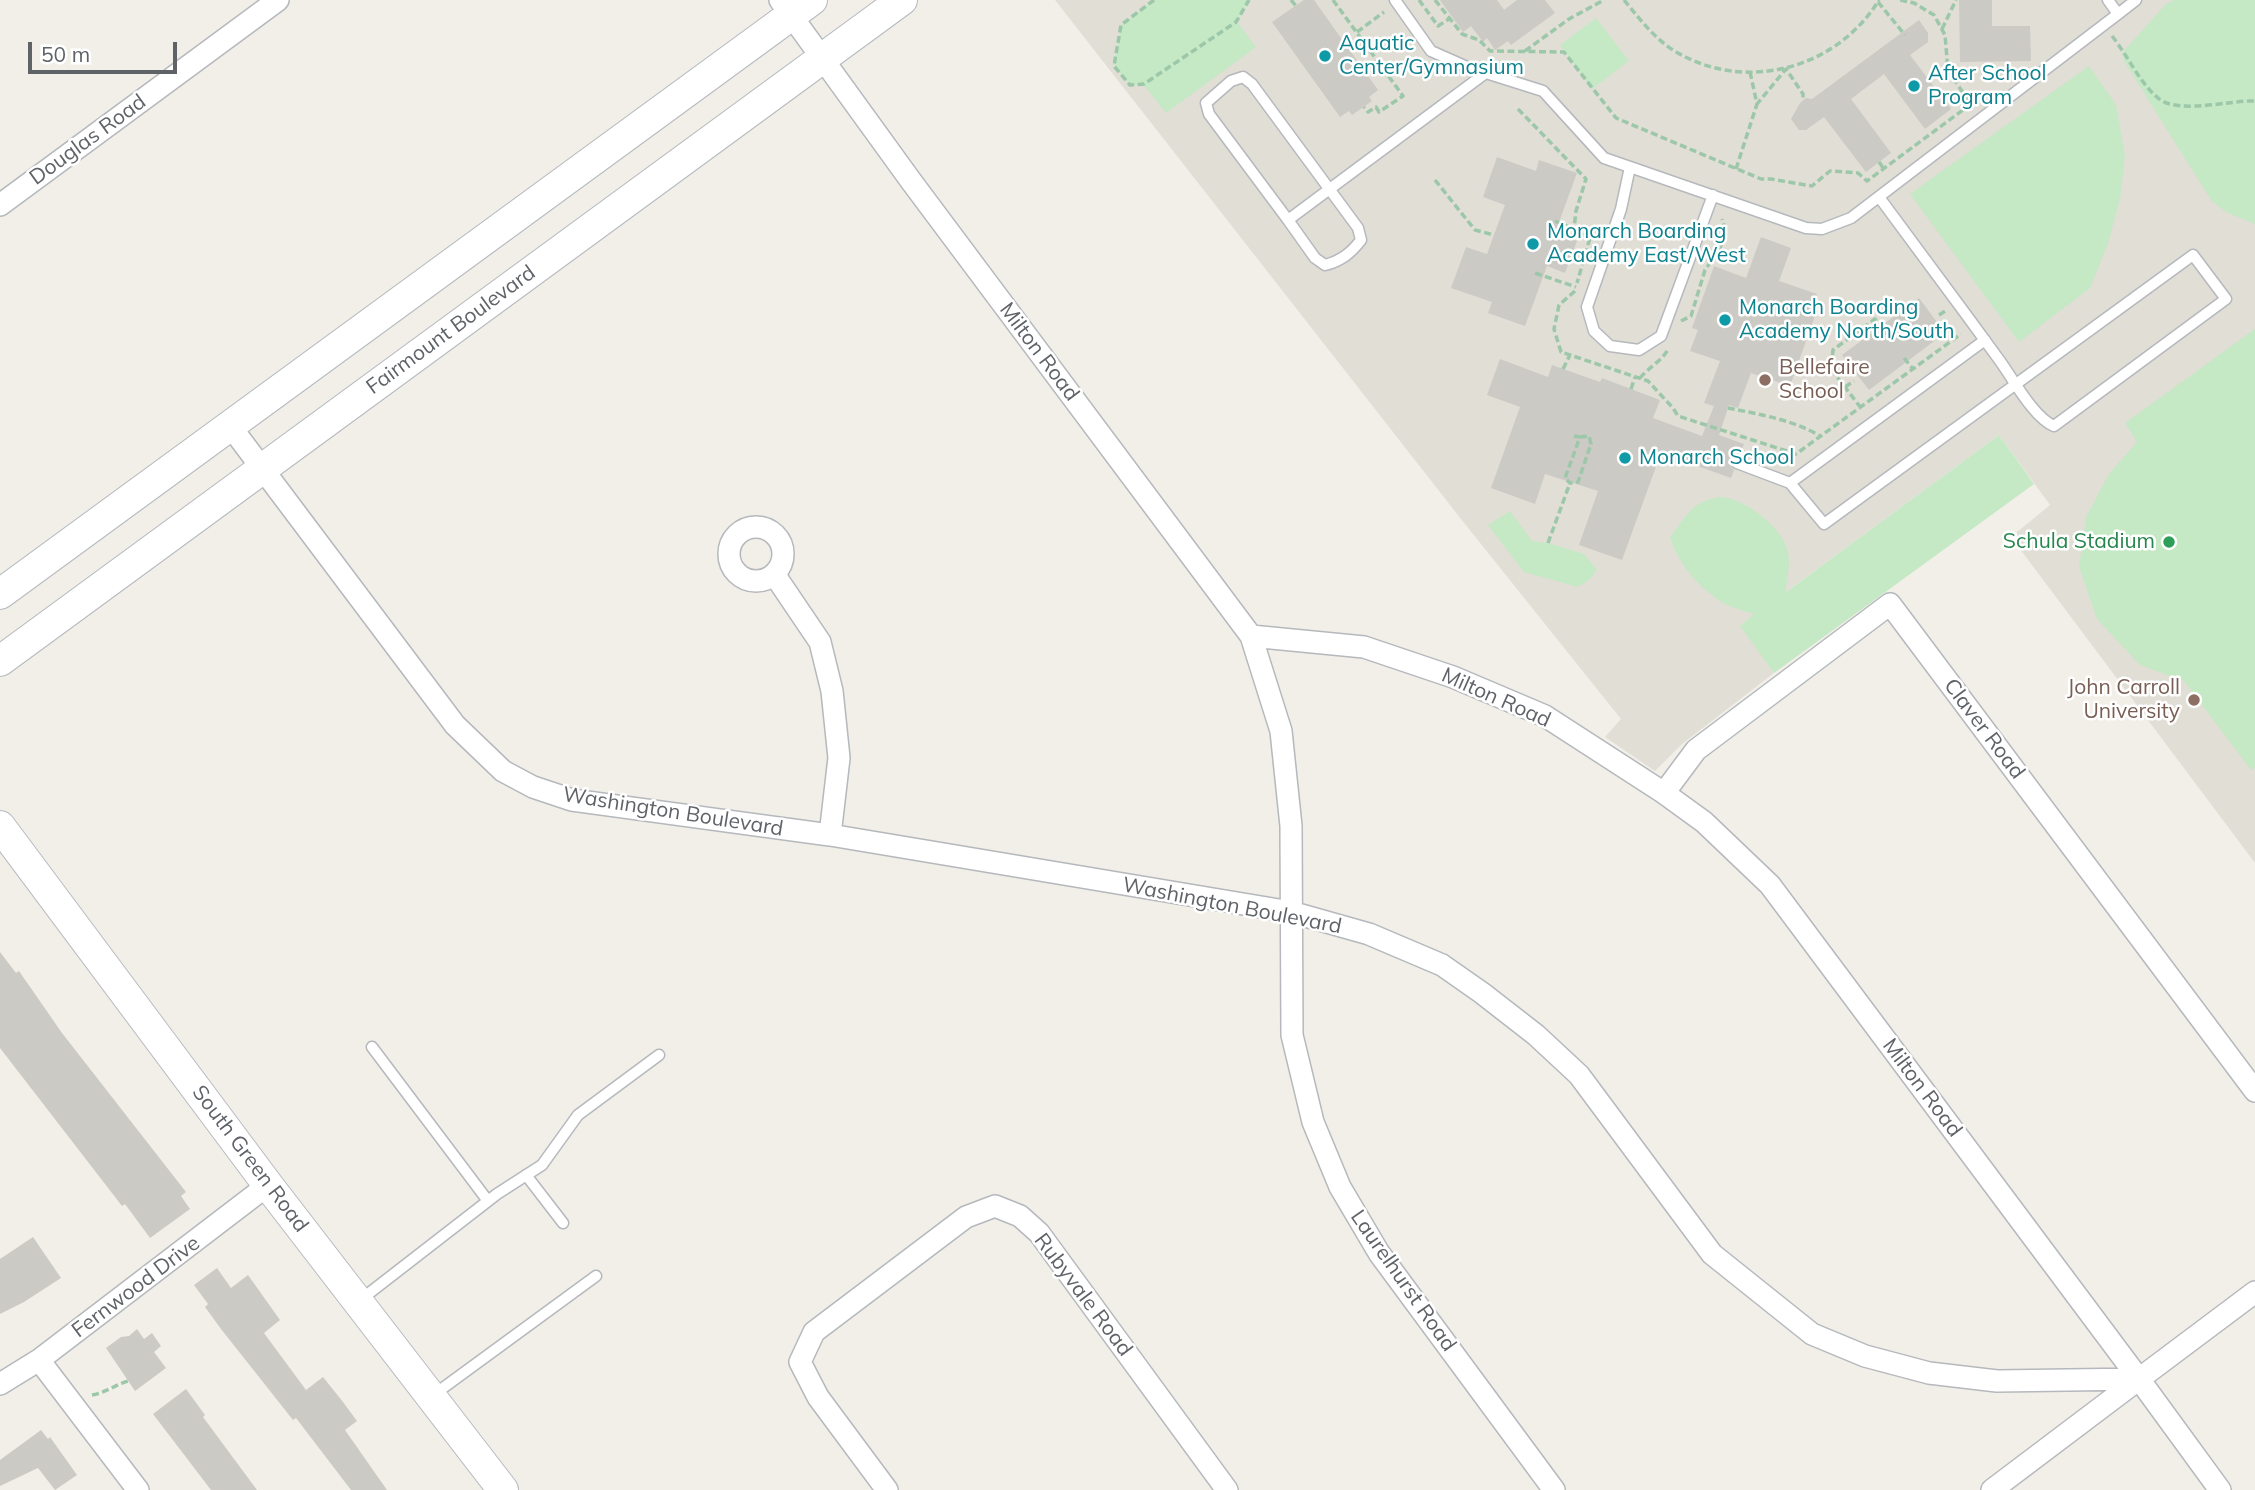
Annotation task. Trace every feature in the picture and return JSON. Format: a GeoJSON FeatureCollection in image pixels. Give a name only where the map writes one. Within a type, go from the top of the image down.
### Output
{"type":"FeatureCollection","features":[{"type":"Feature","properties":{"kind":"main road","name":"Fairmount Boulevard"},"geometry":{"type":"LineString","coordinates":[[0,661],[902,0]]}},
{"type":"Feature","properties":{"kind":"main road"},"geometry":{"type":"LineString","coordinates":[[0,594],[231,426],[794,5]]}},
{"type":"Feature","properties":{"kind":"main road","name":"South Green Road"},"geometry":{"type":"LineString","coordinates":[[0,826],[268,1185],[503,1490]]}},
{"type":"Feature","properties":{"kind":"street","name":"Douglas Road"},"geometry":{"type":"LineString","coordinates":[[0,205],[278,0]]}},
{"type":"Feature","properties":{"kind":"street","name":"Milton Road"},"geometry":{"type":"LineString","coordinates":[[794,5],[823,58],[919,192],[1251,636],[1364,647],[1453,677],[1545,716],[1664,793],[1703,822],[1770,885],[2220,1490]]}},
{"type":"Feature","properties":{"kind":"street","name":"Washington Boulevard"},"geometry":{"type":"LineString","coordinates":[[231,426],[455,725],[503,771],[533,787],[572,800],[830,835],[1291,912],[1369,934],[1442,965],[1536,1035],[1579,1075],[1712,1254],[1812,1334],[1865,1356],[1929,1373],[1997,1381],[2139,1379]]}},
{"type":"Feature","properties":{"kind":"street"},"geometry":{"type":"LineString","coordinates":[[774,573],[820,642],[832,691],[839,758],[830,835]]}},
{"type":"Feature","properties":{"kind":"street","name":"Claver Road"},"geometry":{"type":"LineString","coordinates":[[1664,793],[1696,750],[1890,604],[2255,1091]]}},
{"type":"Feature","properties":{"kind":"street","name":"Laurelhurst Road"},"geometry":{"type":"LineString","coordinates":[[1251,636],[1282,731],[1291,826],[1293,1035],[1313,1122],[1340,1187],[1379,1253],[1554,1490]]}},
{"type":"Feature","properties":{"kind":"street","name":"Fernwood Drive"},"geometry":{"type":"LineString","coordinates":[[0,1384],[39,1360],[268,1185]]}},
{"type":"Feature","properties":{"kind":"street","name":"Rubyvale Road"},"geometry":{"type":"LineString","coordinates":[[887,1490],[818,1397],[800,1362],[814,1332],[967,1217],[995,1206],[1020,1216],[1039,1233],[1227,1490]]}},
{"type":"Feature","properties":{"kind":"street"},"geometry":{"type":"LineString","coordinates":[[1992,1490],[2255,1292]]}},
{"type":"Feature","properties":{"kind":"street"},"geometry":{"type":"LineString","coordinates":[[39,1360],[138,1490]]}},
{"type":"Feature","properties":{"kind":"lane"},"geometry":{"type":"LineString","coordinates":[[1395,0],[1431,51],[1467,67],[1543,91],[1604,158],[1806,228],[1822,229],[1851,218],[2136,0]]}},
{"type":"Feature","properties":{"kind":"lane"},"geometry":{"type":"LineString","coordinates":[[2108,0],[2118,14]]}},
{"type":"Feature","properties":{"kind":"lane"},"geometry":{"type":"LineString","coordinates":[[1288,220],[1487,72]]}},
{"type":"Feature","properties":{"kind":"lane"},"geometry":{"type":"LineString","coordinates":[[1243,77],[1252,84],[1357,228],[1360,240],[1354,250],[1338,262],[1325,265],[1315,258],[1288,220],[1209,114],[1206,103],[1231,81],[1243,77]]}},
{"type":"Feature","properties":{"kind":"lane"},"geometry":{"type":"LineString","coordinates":[[1630,167],[1621,209],[1587,307],[1594,331],[1610,346],[1639,350],[1661,336],[1713,195]]}},
{"type":"Feature","properties":{"kind":"lane"},"geometry":{"type":"LineString","coordinates":[[1737,463],[1790,483],[1824,524],[2016,384],[2193,255],[2226,299],[2054,426],[2045,422],[2016,384],[1879,197]]}},
{"type":"Feature","properties":{"kind":"lane"},"geometry":{"type":"LineString","coordinates":[[1790,483],[1984,340]]}},
{"type":"Feature","properties":{"kind":"lane"},"geometry":{"type":"LineString","coordinates":[[372,1047],[488,1202]]}},
{"type":"Feature","properties":{"kind":"lane"},"geometry":{"type":"LineString","coordinates":[[359,1301],[541,1165],[578,1115],[659,1055]]}},
{"type":"Feature","properties":{"kind":"lane"},"geometry":{"type":"LineString","coordinates":[[526,1175],[563,1223]]}},
{"type":"Feature","properties":{"kind":"lane"},"geometry":{"type":"LineString","coordinates":[[432,1396],[596,1276]]}},
{"type":"Feature","properties":{"kind":"path"},"geometry":{"type":"LineString","coordinates":[[1154,0],[1121,25],[1114,66],[1130,85],[1143,84],[1236,22],[1249,0]]}},
{"type":"Feature","properties":{"kind":"path"},"geometry":{"type":"LineString","coordinates":[[1292,0],[1296,6]]}},
{"type":"Feature","properties":{"kind":"path"},"geometry":{"type":"LineString","coordinates":[[1333,0],[1403,96],[1379,111],[1376,107],[1368,113],[1364,107]]}},
{"type":"Feature","properties":{"kind":"path"},"geometry":{"type":"LineString","coordinates":[[1419,0],[1438,26],[1449,19]]}},
{"type":"Feature","properties":{"kind":"path"},"geometry":{"type":"LineString","coordinates":[[1524,52],[1569,19],[1604,0]]}},
{"type":"Feature","properties":{"kind":"path"},"geometry":{"type":"LineString","coordinates":[[1624,0],[1651,33],[1672,49],[1701,64],[1750,72],[1786,69],[1838,44],[1857,30],[1879,1],[1905,34]]}},
{"type":"Feature","properties":{"kind":"path"},"geometry":{"type":"LineString","coordinates":[[1437,1],[1462,34],[1479,40],[1490,51],[1564,52],[1616,118],[1761,179],[1812,186],[1830,171],[1858,173],[1867,181],[1971,104],[1948,71],[1945,35],[1934,15],[1914,3],[1900,0]]}},
{"type":"Feature","properties":{"kind":"path"},"geometry":{"type":"LineString","coordinates":[[1942,30],[1956,0]]}},
{"type":"Feature","properties":{"kind":"path"},"geometry":{"type":"LineString","coordinates":[[1357,32],[1384,12]]}},
{"type":"Feature","properties":{"kind":"path"},"geometry":{"type":"LineString","coordinates":[[2103,26],[2159,100],[2177,106],[2237,100],[2255,101]]}},
{"type":"Feature","properties":{"kind":"path"},"geometry":{"type":"LineString","coordinates":[[1736,169],[1757,104],[1786,69]]}},
{"type":"Feature","properties":{"kind":"path"},"geometry":{"type":"LineString","coordinates":[[1786,69],[1803,94],[1803,101]]}},
{"type":"Feature","properties":{"kind":"path"},"geometry":{"type":"LineString","coordinates":[[1750,72],[1757,104]]}},
{"type":"Feature","properties":{"kind":"path"},"geometry":{"type":"LineString","coordinates":[[1518,109],[1586,179],[1576,211],[1574,229]]}},
{"type":"Feature","properties":{"kind":"path"},"geometry":{"type":"LineString","coordinates":[[1879,162],[1884,169]]}},
{"type":"Feature","properties":{"kind":"path"},"geometry":{"type":"LineString","coordinates":[[1435,180],[1475,230],[1494,235]]}},
{"type":"Feature","properties":{"kind":"path"},"geometry":{"type":"LineString","coordinates":[[1555,222],[1590,238],[1575,292],[1559,305],[1554,329],[1561,352],[1648,381],[1678,416],[1796,454],[1973,325]]}},
{"type":"Feature","properties":{"kind":"path"},"geometry":{"type":"LineString","coordinates":[[1571,257],[1583,260]]}},
{"type":"Feature","properties":{"kind":"path"},"geometry":{"type":"LineString","coordinates":[[1535,273],[1576,287]]}},
{"type":"Feature","properties":{"kind":"path"},"geometry":{"type":"LineString","coordinates":[[1861,408],[1831,369],[1833,350],[1875,319],[1888,335]]}},
{"type":"Feature","properties":{"kind":"path"},"geometry":{"type":"LineString","coordinates":[[1563,369],[1570,355]]}},
{"type":"Feature","properties":{"kind":"path"},"geometry":{"type":"LineString","coordinates":[[1904,358],[1913,369]]}},
{"type":"Feature","properties":{"kind":"path"},"geometry":{"type":"LineString","coordinates":[[1631,389],[1635,377]]}},
{"type":"Feature","properties":{"kind":"path"},"geometry":{"type":"LineString","coordinates":[[1845,387],[1854,381]]}},
{"type":"Feature","properties":{"kind":"path"},"geometry":{"type":"LineString","coordinates":[[1728,408],[1784,422],[1820,436]]}},
{"type":"Feature","properties":{"kind":"path"},"geometry":{"type":"LineString","coordinates":[[1577,436],[1589,436],[1591,444],[1578,482],[1570,484],[1564,478],[1577,436]]}},
{"type":"Feature","properties":{"kind":"path"},"geometry":{"type":"LineString","coordinates":[[1548,543],[1570,484]]}},
{"type":"Feature","properties":{"kind":"path"},"geometry":{"type":"LineString","coordinates":[[92,1395],[103,1393],[114,1385],[128,1381]]}},
{"type":"Feature","properties":{"kind":"shaded area","name":"Bellefaire School"},"geometry":{"type":"Polygon","coordinates":[[[1055,0],[2255,0],[2255,863],[2011,537],[2050,505],[1999,435],[1741,625],[1774,673],[1682,744],[1655,771],[1605,737],[1621,719],[1055,0]]]}},
{"type":"Feature","properties":{"kind":"green space"},"geometry":{"type":"Polygon","coordinates":[[[1154,0],[1249,0],[1237,22],[1256,47],[1166,113],[1144,85],[1130,85],[1114,66],[1121,25],[1154,0]]]}},
{"type":"Feature","properties":{"kind":"green space"},"geometry":{"type":"Polygon","coordinates":[[[2174,0],[2255,0],[2255,224],[2226,212],[2211,200],[2124,61],[2122,53],[2166,4],[2174,0]]]}},
{"type":"Feature","properties":{"kind":"green space"},"geometry":{"type":"Polygon","coordinates":[[[1596,18],[1629,61],[1592,89],[1560,45],[1596,18]]]}},
{"type":"Feature","properties":{"kind":"green space"},"geometry":{"type":"Polygon","coordinates":[[[2089,66],[2116,105],[2125,156],[2120,199],[2108,243],[2090,288],[2019,342],[1910,194],[2089,66]]]}},
{"type":"Feature","properties":{"kind":"green space","name":"Schula Stadium"},"geometry":{"type":"Polygon","coordinates":[[[2255,329],[2255,767],[2251,770],[2184,681],[2140,665],[2097,619],[2079,567],[2086,517],[2109,474],[2137,442],[2125,423],[2255,329]]]}},
{"type":"Feature","properties":{"kind":"green space"},"geometry":{"type":"Polygon","coordinates":[[[1999,435],[2034,484],[1774,673],[1740,626],[1754,614],[1727,605],[1708,592],[1685,567],[1670,537],[1687,514],[1701,503],[1720,497],[1740,502],[1761,515],[1783,540],[1789,560],[1786,592],[1999,435]]]}},
{"type":"Feature","properties":{"kind":"green space"},"geometry":{"type":"Polygon","coordinates":[[[1510,511],[1532,541],[1584,554],[1597,570],[1578,587],[1524,572],[1488,525],[1510,511]]]}},
{"type":"Feature","properties":{"kind":"building","name":"Aquatic Center/Gymnasium"},"geometry":{"type":"Polygon","coordinates":[[[1304,0],[1314,0],[1378,90],[1369,97],[1372,101],[1352,115],[1349,111],[1340,117],[1272,22],[1304,0]]]}},
{"type":"Feature","properties":{"kind":"building"},"geometry":{"type":"Polygon","coordinates":[[[1440,0],[1497,0],[1504,10],[1517,0],[1545,0],[1555,13],[1511,45],[1508,41],[1495,50],[1487,38],[1483,42],[1471,26],[1463,32],[1440,0]]]}},
{"type":"Feature","properties":{"kind":"building"},"geometry":{"type":"Polygon","coordinates":[[[1959,0],[1992,0],[1992,26],[2030,26],[2031,61],[1960,62],[1959,0]]]}},
{"type":"Feature","properties":{"kind":"building","name":"After School Program"},"geometry":{"type":"Polygon","coordinates":[[[1919,20],[1928,33],[1928,42],[1910,55],[1951,109],[1925,129],[1884,74],[1851,99],[1891,153],[1866,172],[1824,117],[1806,130],[1799,130],[1791,119],[1800,103],[1806,98],[1812,99],[1919,20]]]}},
{"type":"Feature","properties":{"kind":"building","name":"Monarch Boarding Academy East/West"},"geometry":{"type":"Polygon","coordinates":[[[1497,157],[1536,171],[1539,160],[1577,173],[1555,233],[1577,241],[1565,273],[1547,266],[1525,326],[1488,313],[1492,302],[1451,288],[1466,247],[1487,254],[1505,205],[1483,197],[1497,157]]]}},
{"type":"Feature","properties":{"kind":"building"},"geometry":{"type":"Polygon","coordinates":[[[1761,237],[1791,248],[1779,281],[1817,294],[1812,308],[1817,310],[1790,386],[1751,373],[1738,408],[1729,405],[1719,435],[1744,444],[1739,456],[1729,461],[1734,470],[1731,478],[1661,453],[1622,560],[1579,545],[1598,491],[1545,474],[1535,504],[1491,488],[1520,407],[1487,395],[1500,359],[1548,377],[1552,365],[1600,382],[1602,378],[1660,400],[1653,418],[1702,436],[1714,406],[1704,403],[1720,361],[1690,351],[1698,330],[1692,328],[1714,266],[1746,278],[1761,237]]]}},
{"type":"Feature","properties":{"kind":"building"},"geometry":{"type":"Polygon","coordinates":[[[1919,298],[1945,333],[1869,390],[1842,355],[1919,298]]]}},
{"type":"Feature","properties":{"kind":"building"},"geometry":{"type":"Polygon","coordinates":[[[0,952],[16,973],[19,971],[62,1033],[186,1192],[181,1196],[190,1209],[150,1238],[125,1204],[122,1206],[0,1048],[0,952]]]}},
{"type":"Feature","properties":{"kind":"building"},"geometry":{"type":"Polygon","coordinates":[[[33,1237],[61,1278],[0,1314],[0,1259],[33,1237]]]}},
{"type":"Feature","properties":{"kind":"building"},"geometry":{"type":"Polygon","coordinates":[[[217,1268],[231,1288],[248,1275],[280,1320],[264,1333],[306,1390],[323,1377],[343,1402],[357,1421],[345,1430],[387,1490],[351,1490],[296,1418],[293,1420],[221,1329],[205,1307],[208,1304],[194,1285],[217,1268]]]}},
{"type":"Feature","properties":{"kind":"building"},"geometry":{"type":"Polygon","coordinates":[[[137,1329],[144,1339],[152,1333],[161,1346],[154,1352],[166,1368],[135,1391],[106,1348],[137,1329]]]}},
{"type":"Feature","properties":{"kind":"building"},"geometry":{"type":"Polygon","coordinates":[[[186,1389],[205,1415],[203,1417],[257,1490],[211,1490],[153,1414],[186,1389]]]}},
{"type":"Feature","properties":{"kind":"building"},"geometry":{"type":"Polygon","coordinates":[[[41,1430],[48,1439],[50,1437],[77,1475],[55,1490],[38,1468],[0,1486],[0,1460],[41,1430]]]}},
{"type":"Feature","properties":{"kind":"place","name":"Aquatic Center/Gymnasium"},"geometry":{"type":"Point","coordinates":[1325,56]}},
{"type":"Feature","properties":{"kind":"place","name":"After School Program"},"geometry":{"type":"Point","coordinates":[1914,86]}},
{"type":"Feature","properties":{"kind":"place","name":"Monarch Boarding Academy East/West"},"geometry":{"type":"Point","coordinates":[1533,244]}},
{"type":"Feature","properties":{"kind":"place","name":"Monarch Boarding Academy North/South"},"geometry":{"type":"Point","coordinates":[1725,320]}},
{"type":"Feature","properties":{"kind":"place","name":"Bellefaire School"},"geometry":{"type":"Point","coordinates":[1765,380]}},
{"type":"Feature","properties":{"kind":"place","name":"Monarch School"},"geometry":{"type":"Point","coordinates":[1625,458]}},
{"type":"Feature","properties":{"kind":"place","name":"Schula Stadium"},"geometry":{"type":"Point","coordinates":[2169,542]}},
{"type":"Feature","properties":{"kind":"place","name":"John Carroll University"},"geometry":{"type":"Point","coordinates":[2194,700]}}]}
